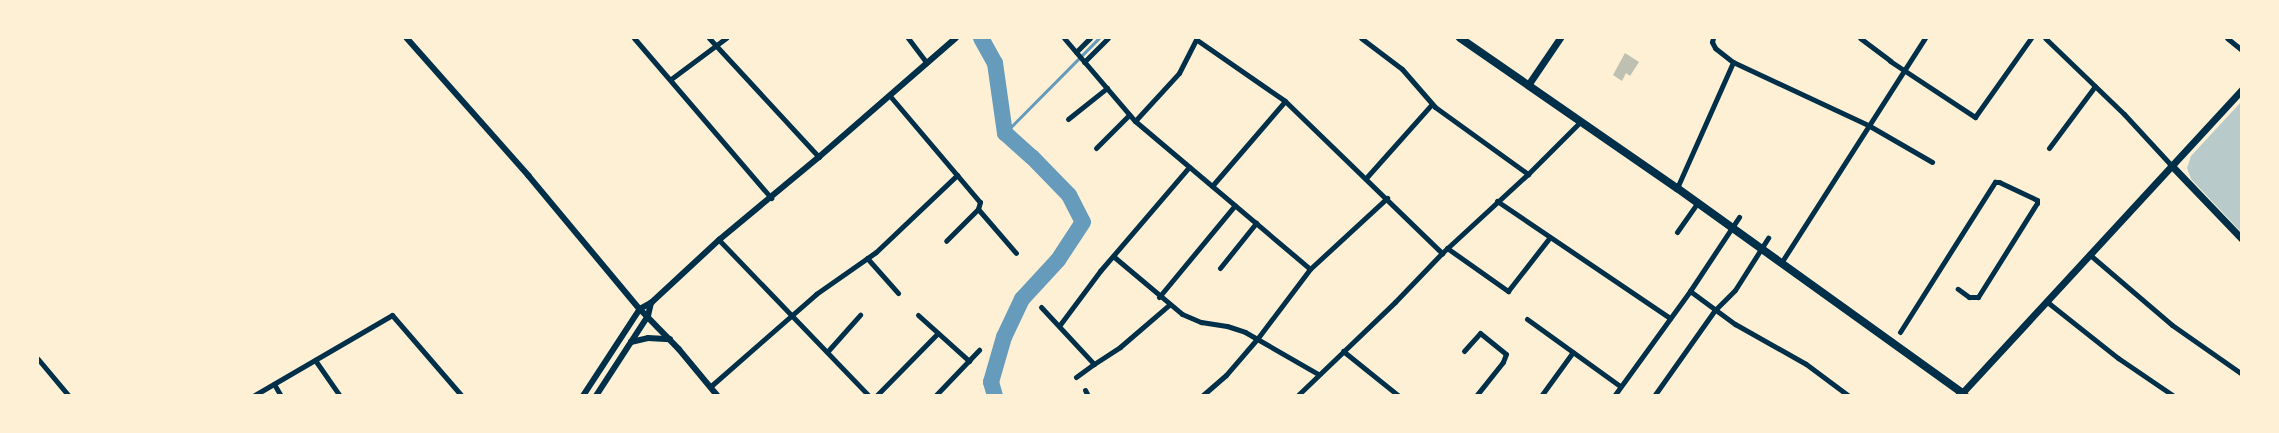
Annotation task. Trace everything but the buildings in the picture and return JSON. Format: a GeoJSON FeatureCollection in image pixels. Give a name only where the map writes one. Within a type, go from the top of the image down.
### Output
{"type":"FeatureCollection","features":[{"type":"Feature","properties":{"kind":"main road"},"geometry":{"type":"LineString","coordinates":[[1460,38],[1677,188],[1962,394],[2242,90]]}},
{"type":"Feature","properties":{"kind":"main road"},"geometry":{"type":"LineString","coordinates":[[1528,85],[1560,38]]}},
{"type":"Feature","properties":{"kind":"main road"},"geometry":{"type":"LineString","coordinates":[[2171,165],[2242,238]]}},
{"type":"Feature","properties":{"kind":"street"},"geometry":{"type":"LineString","coordinates":[[407,38],[528,176],[640,309],[670,339],[718,396]]}},
{"type":"Feature","properties":{"kind":"street"},"geometry":{"type":"LineString","coordinates":[[634,38],[771,198]]}},
{"type":"Feature","properties":{"kind":"street"},"geometry":{"type":"LineString","coordinates":[[709,38],[819,157]]}},
{"type":"Feature","properties":{"kind":"street"},"geometry":{"type":"LineString","coordinates":[[671,79],[726,38]]}},
{"type":"Feature","properties":{"kind":"street"},"geometry":{"type":"LineString","coordinates":[[908,38],[926,63]]}},
{"type":"Feature","properties":{"kind":"street"},"geometry":{"type":"LineString","coordinates":[[583,396],[640,309],[651,303],[719,240],[771,198],[956,38]]}},
{"type":"Feature","properties":{"kind":"street"},"geometry":{"type":"LineString","coordinates":[[1064,38],[1135,121],[1310,270]]}},
{"type":"Feature","properties":{"kind":"street"},"geometry":{"type":"LineString","coordinates":[[1080,57],[1090,38]]}},
{"type":"Feature","properties":{"kind":"street"},"geometry":{"type":"LineString","coordinates":[[1080,57],[1108,38]]}},
{"type":"Feature","properties":{"kind":"street"},"geometry":{"type":"LineString","coordinates":[[1135,121],[1179,73],[1197,38],[1285,101],[1442,253]]}},
{"type":"Feature","properties":{"kind":"street"},"geometry":{"type":"LineString","coordinates":[[1361,38],[1402,69],[1432,104],[1528,174]]}},
{"type":"Feature","properties":{"kind":"street"},"geometry":{"type":"LineString","coordinates":[[1713,38],[1712,42],[1715,48],[1733,62],[1868,125],[1932,162]]}},
{"type":"Feature","properties":{"kind":"street"},"geometry":{"type":"LineString","coordinates":[[1860,38],[1975,117],[2031,38]]}},
{"type":"Feature","properties":{"kind":"street"},"geometry":{"type":"LineString","coordinates":[[1782,263],[1925,38]]}},
{"type":"Feature","properties":{"kind":"street"},"geometry":{"type":"LineString","coordinates":[[2045,38],[2095,86],[2171,165]]}},
{"type":"Feature","properties":{"kind":"street"},"geometry":{"type":"LineString","coordinates":[[2227,38],[2242,50]]}},
{"type":"Feature","properties":{"kind":"street"},"geometry":{"type":"LineString","coordinates":[[1677,188],[1733,62]]}},
{"type":"Feature","properties":{"kind":"street"},"geometry":{"type":"LineString","coordinates":[[2049,148],[2095,86]]}},
{"type":"Feature","properties":{"kind":"street"},"geometry":{"type":"LineString","coordinates":[[1068,119],[1107,88]]}},
{"type":"Feature","properties":{"kind":"street"},"geometry":{"type":"LineString","coordinates":[[890,96],[979,200],[978,209],[946,241]]}},
{"type":"Feature","properties":{"kind":"street"},"geometry":{"type":"LineString","coordinates":[[1212,186],[1285,101]]}},
{"type":"Feature","properties":{"kind":"street"},"geometry":{"type":"LineString","coordinates":[[1366,178],[1432,104]]}},
{"type":"Feature","properties":{"kind":"street"},"geometry":{"type":"LineString","coordinates":[[1096,148],[1129,115]]}},
{"type":"Feature","properties":{"kind":"street"},"geometry":{"type":"LineString","coordinates":[[1297,396],[1396,302],[1447,248],[1528,174],[1580,122]]}},
{"type":"Feature","properties":{"kind":"street"},"geometry":{"type":"LineString","coordinates":[[1059,326],[1113,256],[1189,167]]}},
{"type":"Feature","properties":{"kind":"street"},"geometry":{"type":"LineString","coordinates":[[711,386],[828,285],[868,258],[957,175]]}},
{"type":"Feature","properties":{"kind":"street"},"geometry":{"type":"LineString","coordinates":[[1900,332],[1995,182],[1999,182],[2037,200],[2038,204],[1978,297],[1969,297],[1958,289]]}},
{"type":"Feature","properties":{"kind":"street"},"geometry":{"type":"LineString","coordinates":[[1202,396],[1226,375],[1257,339],[1310,270],[1387,198]]}},
{"type":"Feature","properties":{"kind":"street"},"geometry":{"type":"LineString","coordinates":[[1498,201],[1670,318]]}},
{"type":"Feature","properties":{"kind":"street"},"geometry":{"type":"LineString","coordinates":[[1677,232],[1697,203]]}},
{"type":"Feature","properties":{"kind":"street"},"geometry":{"type":"LineString","coordinates":[[1159,297],[1235,205]]}},
{"type":"Feature","properties":{"kind":"street"},"geometry":{"type":"LineString","coordinates":[[978,209],[1016,253]]}},
{"type":"Feature","properties":{"kind":"street"},"geometry":{"type":"LineString","coordinates":[[1614,396],[1740,218]]}},
{"type":"Feature","properties":{"kind":"street"},"geometry":{"type":"LineString","coordinates":[[1220,268],[1256,223]]}},
{"type":"Feature","properties":{"kind":"street"},"geometry":{"type":"LineString","coordinates":[[1447,248],[1508,291],[1550,237]]}},
{"type":"Feature","properties":{"kind":"street"},"geometry":{"type":"LineString","coordinates":[[1654,396],[1715,310],[1734,290],[1768,238]]}},
{"type":"Feature","properties":{"kind":"street"},"geometry":{"type":"LineString","coordinates":[[719,240],[869,396]]}},
{"type":"Feature","properties":{"kind":"street"},"geometry":{"type":"LineString","coordinates":[[2089,254],[2172,325],[2242,374]]}},
{"type":"Feature","properties":{"kind":"street"},"geometry":{"type":"LineString","coordinates":[[1113,256],[1159,297],[1192,320],[1236,328],[1318,374]]}},
{"type":"Feature","properties":{"kind":"street"},"geometry":{"type":"LineString","coordinates":[[868,258],[898,293]]}},
{"type":"Feature","properties":{"kind":"street"},"geometry":{"type":"LineString","coordinates":[[1690,291],[1715,310],[1806,364],[1848,396]]}},
{"type":"Feature","properties":{"kind":"street"},"geometry":{"type":"LineString","coordinates":[[2046,301],[2118,358],[2174,396]]}},
{"type":"Feature","properties":{"kind":"street"},"geometry":{"type":"LineString","coordinates":[[596,396],[648,316],[651,303]]}},
{"type":"Feature","properties":{"kind":"street"},"geometry":{"type":"LineString","coordinates":[[1076,377],[1120,347],[1169,305]]}},
{"type":"Feature","properties":{"kind":"street"},"geometry":{"type":"LineString","coordinates":[[1041,307],[1094,364]]}},
{"type":"Feature","properties":{"kind":"street"},"geometry":{"type":"LineString","coordinates":[[254,396],[392,315],[462,396]]}},
{"type":"Feature","properties":{"kind":"street"},"geometry":{"type":"LineString","coordinates":[[827,352],[860,315]]}},
{"type":"Feature","properties":{"kind":"street"},"geometry":{"type":"LineString","coordinates":[[918,315],[969,361]]}},
{"type":"Feature","properties":{"kind":"street"},"geometry":{"type":"LineString","coordinates":[[1527,320],[1620,386]]}},
{"type":"Feature","properties":{"kind":"street"},"geometry":{"type":"LineString","coordinates":[[876,396],[938,333]]}},
{"type":"Feature","properties":{"kind":"street"},"geometry":{"type":"LineString","coordinates":[[1464,351],[1480,333],[1506,354],[1503,362],[1476,396]]}},
{"type":"Feature","properties":{"kind":"street"},"geometry":{"type":"LineString","coordinates":[[631,342],[648,338],[670,339]]}},
{"type":"Feature","properties":{"kind":"street"},"geometry":{"type":"LineString","coordinates":[[935,396],[979,350]]}},
{"type":"Feature","properties":{"kind":"street"},"geometry":{"type":"LineString","coordinates":[[1343,351],[1391,393],[1399,396]]}},
{"type":"Feature","properties":{"kind":"street"},"geometry":{"type":"LineString","coordinates":[[1541,396],[1573,352]]}},
{"type":"Feature","properties":{"kind":"street"},"geometry":{"type":"LineString","coordinates":[[38,358],[69,396]]}},
{"type":"Feature","properties":{"kind":"street"},"geometry":{"type":"LineString","coordinates":[[315,360],[340,396]]}},
{"type":"Feature","properties":{"kind":"street"},"geometry":{"type":"LineString","coordinates":[[595,377],[604,384]]}},
{"type":"Feature","properties":{"kind":"street"},"geometry":{"type":"LineString","coordinates":[[274,384],[281,396]]}},
{"type":"Feature","properties":{"kind":"shaded area"},"geometry":{"type":"Polygon","coordinates":[[[2241,102],[2241,232],[2191,179],[2187,168],[2191,156],[2241,102]]]}},
{"type":"Feature","properties":{"kind":"waterway"},"geometry":{"type":"LineString","coordinates":[[981,38],[995,63],[1005,133],[1032,157],[1069,195],[1083,222],[1058,260],[1022,299],[1004,337],[991,382],[995,396]]}},
{"type":"Feature","properties":{"kind":"waterway"},"geometry":{"type":"LineString","coordinates":[[1005,133],[1099,38]]}}]}
